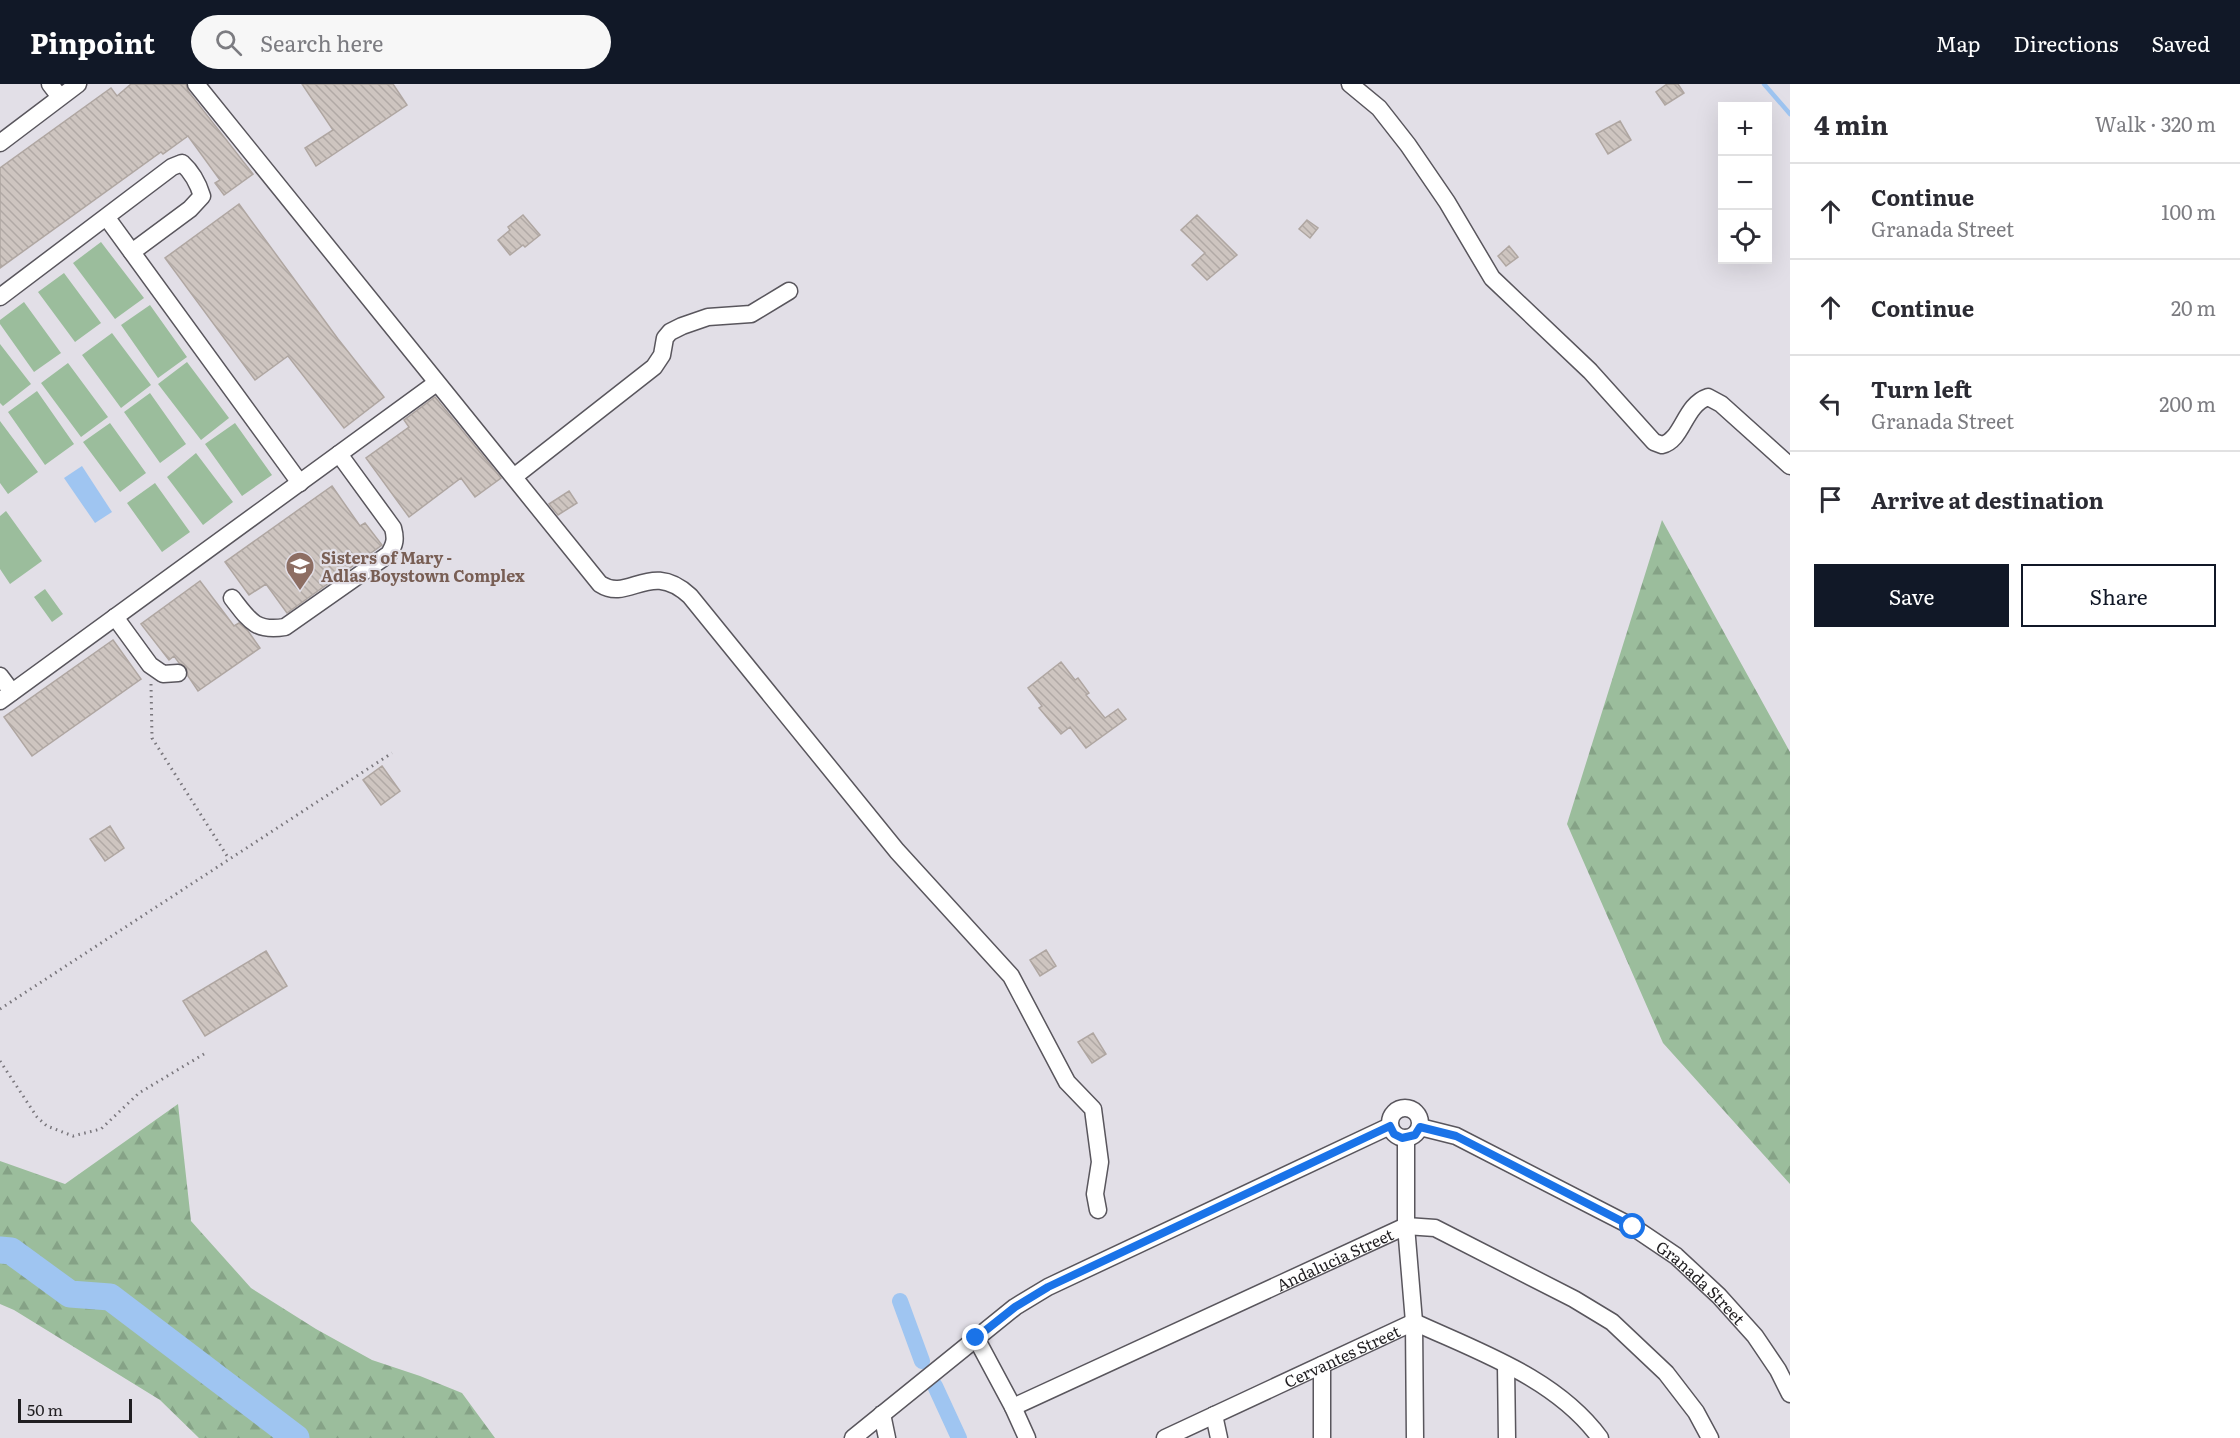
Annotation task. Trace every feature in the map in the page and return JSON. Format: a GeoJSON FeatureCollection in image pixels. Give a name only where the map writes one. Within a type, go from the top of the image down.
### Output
{"type":"FeatureCollection","features":[{"type":"Feature","properties":{"kind":"street"},"geometry":{"type":"LineString","coordinates":[[0,143],[55,91],[78,84]]}},
{"type":"Feature","properties":{"kind":"street"},"geometry":{"type":"LineString","coordinates":[[196,84],[600,584],[615,591],[644,581],[667,582],[680,587],[690,596],[897,851],[1011,976],[1067,1082],[1093,1109],[1100,1162],[1095,1194],[1098,1210]]}},
{"type":"Feature","properties":{"kind":"street"},"geometry":{"type":"LineString","coordinates":[[1350,84],[1379,108],[1408,145],[1447,202],[1492,278],[1590,371],[1654,442],[1662,446],[1671,442],[1694,405],[1708,398],[1721,404],[1790,466]]}},
{"type":"Feature","properties":{"kind":"street"},"geometry":{"type":"LineString","coordinates":[[0,297],[172,167],[182,164],[191,170],[202,196],[190,208],[132,252]]}},
{"type":"Feature","properties":{"kind":"street"},"geometry":{"type":"LineString","coordinates":[[107,218],[300,483]]}},
{"type":"Feature","properties":{"kind":"street"},"geometry":{"type":"LineString","coordinates":[[515,477],[654,367],[662,355],[665,338],[670,332],[708,317],[750,314],[789,291]]}},
{"type":"Feature","properties":{"kind":"street"},"geometry":{"type":"LineString","coordinates":[[0,676],[6,697],[435,384]]}},
{"type":"Feature","properties":{"kind":"street"},"geometry":{"type":"LineString","coordinates":[[232,598],[251,622],[268,629],[285,627],[389,554],[395,545],[396,537],[393,528],[339,454]]}},
{"type":"Feature","properties":{"kind":"street"},"geometry":{"type":"LineString","coordinates":[[115,617],[150,665],[163,674],[178,673]]}},
{"type":"Feature","properties":{"kind":"street"},"geometry":{"type":"LineString","coordinates":[[1403,1108],[1413,1110],[1420,1127],[1415,1135],[1406,1138],[1394,1134],[1390,1126],[1394,1113],[1403,1108]]}},
{"type":"Feature","properties":{"kind":"street"},"geometry":{"type":"LineString","coordinates":[[853,1438],[1015,1307],[1048,1287],[1390,1126]]}},
{"type":"Feature","properties":{"kind":"street","name":"Granada Street"},"geometry":{"type":"LineString","coordinates":[[1420,1127],[1456,1136],[1633,1227],[1676,1256],[1719,1296],[1755,1336],[1778,1370],[1790,1394]]}},
{"type":"Feature","properties":{"kind":"street"},"geometry":{"type":"LineString","coordinates":[[1406,1138],[1407,1226],[1414,1322],[1415,1438]]}},
{"type":"Feature","properties":{"kind":"street","name":"Andalucia Street"},"geometry":{"type":"LineString","coordinates":[[1013,1407],[1407,1226],[1435,1228],[1574,1299],[1612,1322],[1666,1373],[1696,1412],[1710,1438]]}},
{"type":"Feature","properties":{"kind":"street","name":"Cervantes Street"},"geometry":{"type":"LineString","coordinates":[[1165,1438],[1414,1322],[1506,1365],[1559,1395],[1600,1438]]}},
{"type":"Feature","properties":{"kind":"street"},"geometry":{"type":"LineString","coordinates":[[976,1338],[1027,1438]]}},
{"type":"Feature","properties":{"kind":"street"},"geometry":{"type":"LineString","coordinates":[[1322,1365],[1322,1438]]}},
{"type":"Feature","properties":{"kind":"street"},"geometry":{"type":"LineString","coordinates":[[1506,1365],[1507,1438]]}},
{"type":"Feature","properties":{"kind":"street"},"geometry":{"type":"LineString","coordinates":[[882,1414],[887,1438]]}},
{"type":"Feature","properties":{"kind":"street"},"geometry":{"type":"LineString","coordinates":[[1214,1415],[1219,1438]]}},
{"type":"Feature","properties":{"kind":"path"},"geometry":{"type":"LineString","coordinates":[[150,665],[153,738],[230,859]]}},
{"type":"Feature","properties":{"kind":"path"},"geometry":{"type":"LineString","coordinates":[[0,1009],[392,753]]}},
{"type":"Feature","properties":{"kind":"path"},"geometry":{"type":"LineString","coordinates":[[0,1061],[37,1117],[47,1126],[73,1136],[101,1129],[140,1093],[204,1054]]}},
{"type":"Feature","properties":{"kind":"green space"},"geometry":{"type":"Polygon","coordinates":[[[101,242],[144,298],[115,319],[73,263],[101,242]]]}},
{"type":"Feature","properties":{"kind":"green space"},"geometry":{"type":"Polygon","coordinates":[[[64,273],[101,323],[75,342],[38,292],[64,273]]]}},
{"type":"Feature","properties":{"kind":"green space"},"geometry":{"type":"Polygon","coordinates":[[[24,302],[61,353],[34,372],[0,324],[0,320],[24,302]]]}},
{"type":"Feature","properties":{"kind":"green space"},"geometry":{"type":"Polygon","coordinates":[[[150,305],[187,357],[158,378],[121,325],[150,305]]]}},
{"type":"Feature","properties":{"kind":"green space"},"geometry":{"type":"Polygon","coordinates":[[[112,333],[151,385],[121,408],[82,355],[112,333]]]}},
{"type":"Feature","properties":{"kind":"green space"},"geometry":{"type":"Polygon","coordinates":[[[0,344],[31,384],[3,406],[0,403],[0,344]]]}},
{"type":"Feature","properties":{"kind":"green space"},"geometry":{"type":"Polygon","coordinates":[[[187,362],[229,418],[201,440],[158,384],[187,362]]]}},
{"type":"Feature","properties":{"kind":"green space"},"geometry":{"type":"Polygon","coordinates":[[[68,363],[108,417],[81,437],[41,383],[68,363]]]}},
{"type":"Feature","properties":{"kind":"green space"},"geometry":{"type":"Polygon","coordinates":[[[37,391],[74,444],[45,465],[8,412],[37,391]]]}},
{"type":"Feature","properties":{"kind":"green space"},"geometry":{"type":"Polygon","coordinates":[[[150,393],[186,444],[160,463],[124,412],[150,393]]]}},
{"type":"Feature","properties":{"kind":"green space"},"geometry":{"type":"Polygon","coordinates":[[[0,421],[38,472],[8,494],[0,483],[0,421]]]}},
{"type":"Feature","properties":{"kind":"green space"},"geometry":{"type":"Polygon","coordinates":[[[110,423],[146,473],[120,492],[83,442],[110,423]]]}},
{"type":"Feature","properties":{"kind":"green space"},"geometry":{"type":"Polygon","coordinates":[[[235,423],[272,475],[242,496],[205,444],[235,423]]]}},
{"type":"Feature","properties":{"kind":"green space"},"geometry":{"type":"Polygon","coordinates":[[[196,453],[233,502],[203,525],[167,477],[196,453]]]}},
{"type":"Feature","properties":{"kind":"green space"},"geometry":{"type":"Polygon","coordinates":[[[155,483],[190,532],[162,552],[127,503],[155,483]]]}},
{"type":"Feature","properties":{"kind":"green space"},"geometry":{"type":"Polygon","coordinates":[[[6,511],[42,561],[10,584],[0,569],[0,516],[6,511]]]}},
{"type":"Feature","properties":{"kind":"green space"},"geometry":{"type":"Polygon","coordinates":[[[1662,520],[1790,752],[1790,1184],[1663,1043],[1567,824],[1662,520]]]}},
{"type":"Feature","properties":{"kind":"green space"},"geometry":{"type":"Polygon","coordinates":[[[45,589],[63,614],[52,622],[34,597],[45,589]]]}},
{"type":"Feature","properties":{"kind":"green space"},"geometry":{"type":"Polygon","coordinates":[[[178,1104],[191,1221],[251,1288],[316,1329],[372,1360],[462,1393],[495,1438],[199,1438],[160,1400],[14,1310],[0,1304],[0,1161],[65,1184],[178,1104]]]}},
{"type":"Feature","properties":{"kind":"green space"},"geometry":{"type":"Polygon","coordinates":[[[938,1384],[963,1438],[954,1438],[932,1390],[938,1384]]]}},
{"type":"Feature","properties":{"kind":"water"},"geometry":{"type":"Polygon","coordinates":[[[82,466],[112,512],[95,523],[64,478],[82,466]]]}},
{"type":"Feature","properties":{"kind":"building"},"geometry":{"type":"Polygon","coordinates":[[[131,84],[186,84],[188,91],[253,174],[224,195],[215,183],[220,180],[188,136],[163,154],[161,152],[0,268],[0,168],[111,88],[117,96],[131,84]]]}},
{"type":"Feature","properties":{"kind":"building"},"geometry":{"type":"Polygon","coordinates":[[[302,84],[393,84],[407,105],[316,166],[305,148],[333,130],[302,84]]]}},
{"type":"Feature","properties":{"kind":"building"},"geometry":{"type":"Polygon","coordinates":[[[1667,84],[1678,84],[1684,93],[1665,105],[1656,92],[1667,84]]]}},
{"type":"Feature","properties":{"kind":"building"},"geometry":{"type":"Polygon","coordinates":[[[1620,121],[1631,140],[1608,154],[1596,134],[1620,121]]]}},
{"type":"Feature","properties":{"kind":"building"},"geometry":{"type":"Polygon","coordinates":[[[239,204],[338,339],[384,397],[344,428],[288,356],[255,380],[165,258],[239,204]]]}},
{"type":"Feature","properties":{"kind":"building"},"geometry":{"type":"Polygon","coordinates":[[[523,215],[540,235],[510,255],[498,240],[510,230],[508,227],[523,215]]]}},
{"type":"Feature","properties":{"kind":"building"},"geometry":{"type":"Polygon","coordinates":[[[1197,215],[1237,255],[1207,280],[1192,265],[1205,253],[1181,230],[1197,215]]]}},
{"type":"Feature","properties":{"kind":"building"},"geometry":{"type":"Polygon","coordinates":[[[1307,220],[1318,228],[1310,238],[1299,229],[1307,220]]]}},
{"type":"Feature","properties":{"kind":"building"},"geometry":{"type":"Polygon","coordinates":[[[1509,246],[1518,257],[1506,266],[1498,256],[1509,246]]]}},
{"type":"Feature","properties":{"kind":"building"},"geometry":{"type":"Polygon","coordinates":[[[435,397],[501,478],[475,497],[461,478],[409,517],[366,458],[409,427],[404,420],[435,397]]]}},
{"type":"Feature","properties":{"kind":"building"},"geometry":{"type":"Polygon","coordinates":[[[332,486],[360,526],[365,523],[382,545],[287,613],[266,584],[249,595],[225,562],[332,486]]]}},
{"type":"Feature","properties":{"kind":"building"},"geometry":{"type":"Polygon","coordinates":[[[569,491],[577,503],[558,515],[549,504],[569,491]]]}},
{"type":"Feature","properties":{"kind":"building"},"geometry":{"type":"Polygon","coordinates":[[[200,581],[234,626],[239,623],[260,648],[198,691],[188,676],[186,667],[174,656],[169,660],[141,624],[200,581]]]}},
{"type":"Feature","properties":{"kind":"building"},"geometry":{"type":"Polygon","coordinates":[[[113,640],[141,679],[32,756],[4,717],[113,640]]]}},
{"type":"Feature","properties":{"kind":"building"},"geometry":{"type":"Polygon","coordinates":[[[1061,662],[1075,680],[1078,678],[1089,693],[1086,695],[1105,718],[1118,709],[1126,719],[1086,748],[1070,727],[1061,734],[1039,708],[1042,706],[1028,688],[1061,662]]]}},
{"type":"Feature","properties":{"kind":"building"},"geometry":{"type":"Polygon","coordinates":[[[382,766],[400,791],[381,805],[363,780],[382,766]]]}},
{"type":"Feature","properties":{"kind":"building"},"geometry":{"type":"Polygon","coordinates":[[[110,826],[124,848],[105,861],[90,839],[110,826]]]}},
{"type":"Feature","properties":{"kind":"building"},"geometry":{"type":"Polygon","coordinates":[[[1046,950],[1056,966],[1040,976],[1030,960],[1046,950]]]}},
{"type":"Feature","properties":{"kind":"building"},"geometry":{"type":"Polygon","coordinates":[[[266,951],[287,986],[205,1036],[183,1001],[266,951]]]}},
{"type":"Feature","properties":{"kind":"building"},"geometry":{"type":"Polygon","coordinates":[[[1093,1033],[1106,1054],[1092,1063],[1078,1042],[1093,1033]]]}},
{"type":"Feature","properties":{"kind":"waterway"},"geometry":{"type":"LineString","coordinates":[[1764,84],[1790,114]]}},
{"type":"Feature","properties":{"kind":"waterway"},"geometry":{"type":"LineString","coordinates":[[0,1250],[11,1251],[70,1294],[110,1297],[296,1438]]}},
{"type":"Feature","properties":{"kind":"waterway"},"geometry":{"type":"LineString","coordinates":[[900,1301],[922,1361]]}},
{"type":"Feature","properties":{"kind":"waterway"},"geometry":{"type":"LineString","coordinates":[[935,1386],[959,1438]]}},
{"type":"Feature","properties":{"kind":"place","name":"Sisters of Mary - Adlas Boystown Complex"},"geometry":{"type":"Point","coordinates":[300,592]}},
{"type":"Feature","properties":{"kind":"route"},"geometry":{"type":"LineString","coordinates":[[976,1338],[1015,1307],[1048,1287],[1390,1126],[1397,1137],[1402,1138],[1415,1135],[1420,1127],[1456,1136],[1633,1227]]}}]}
